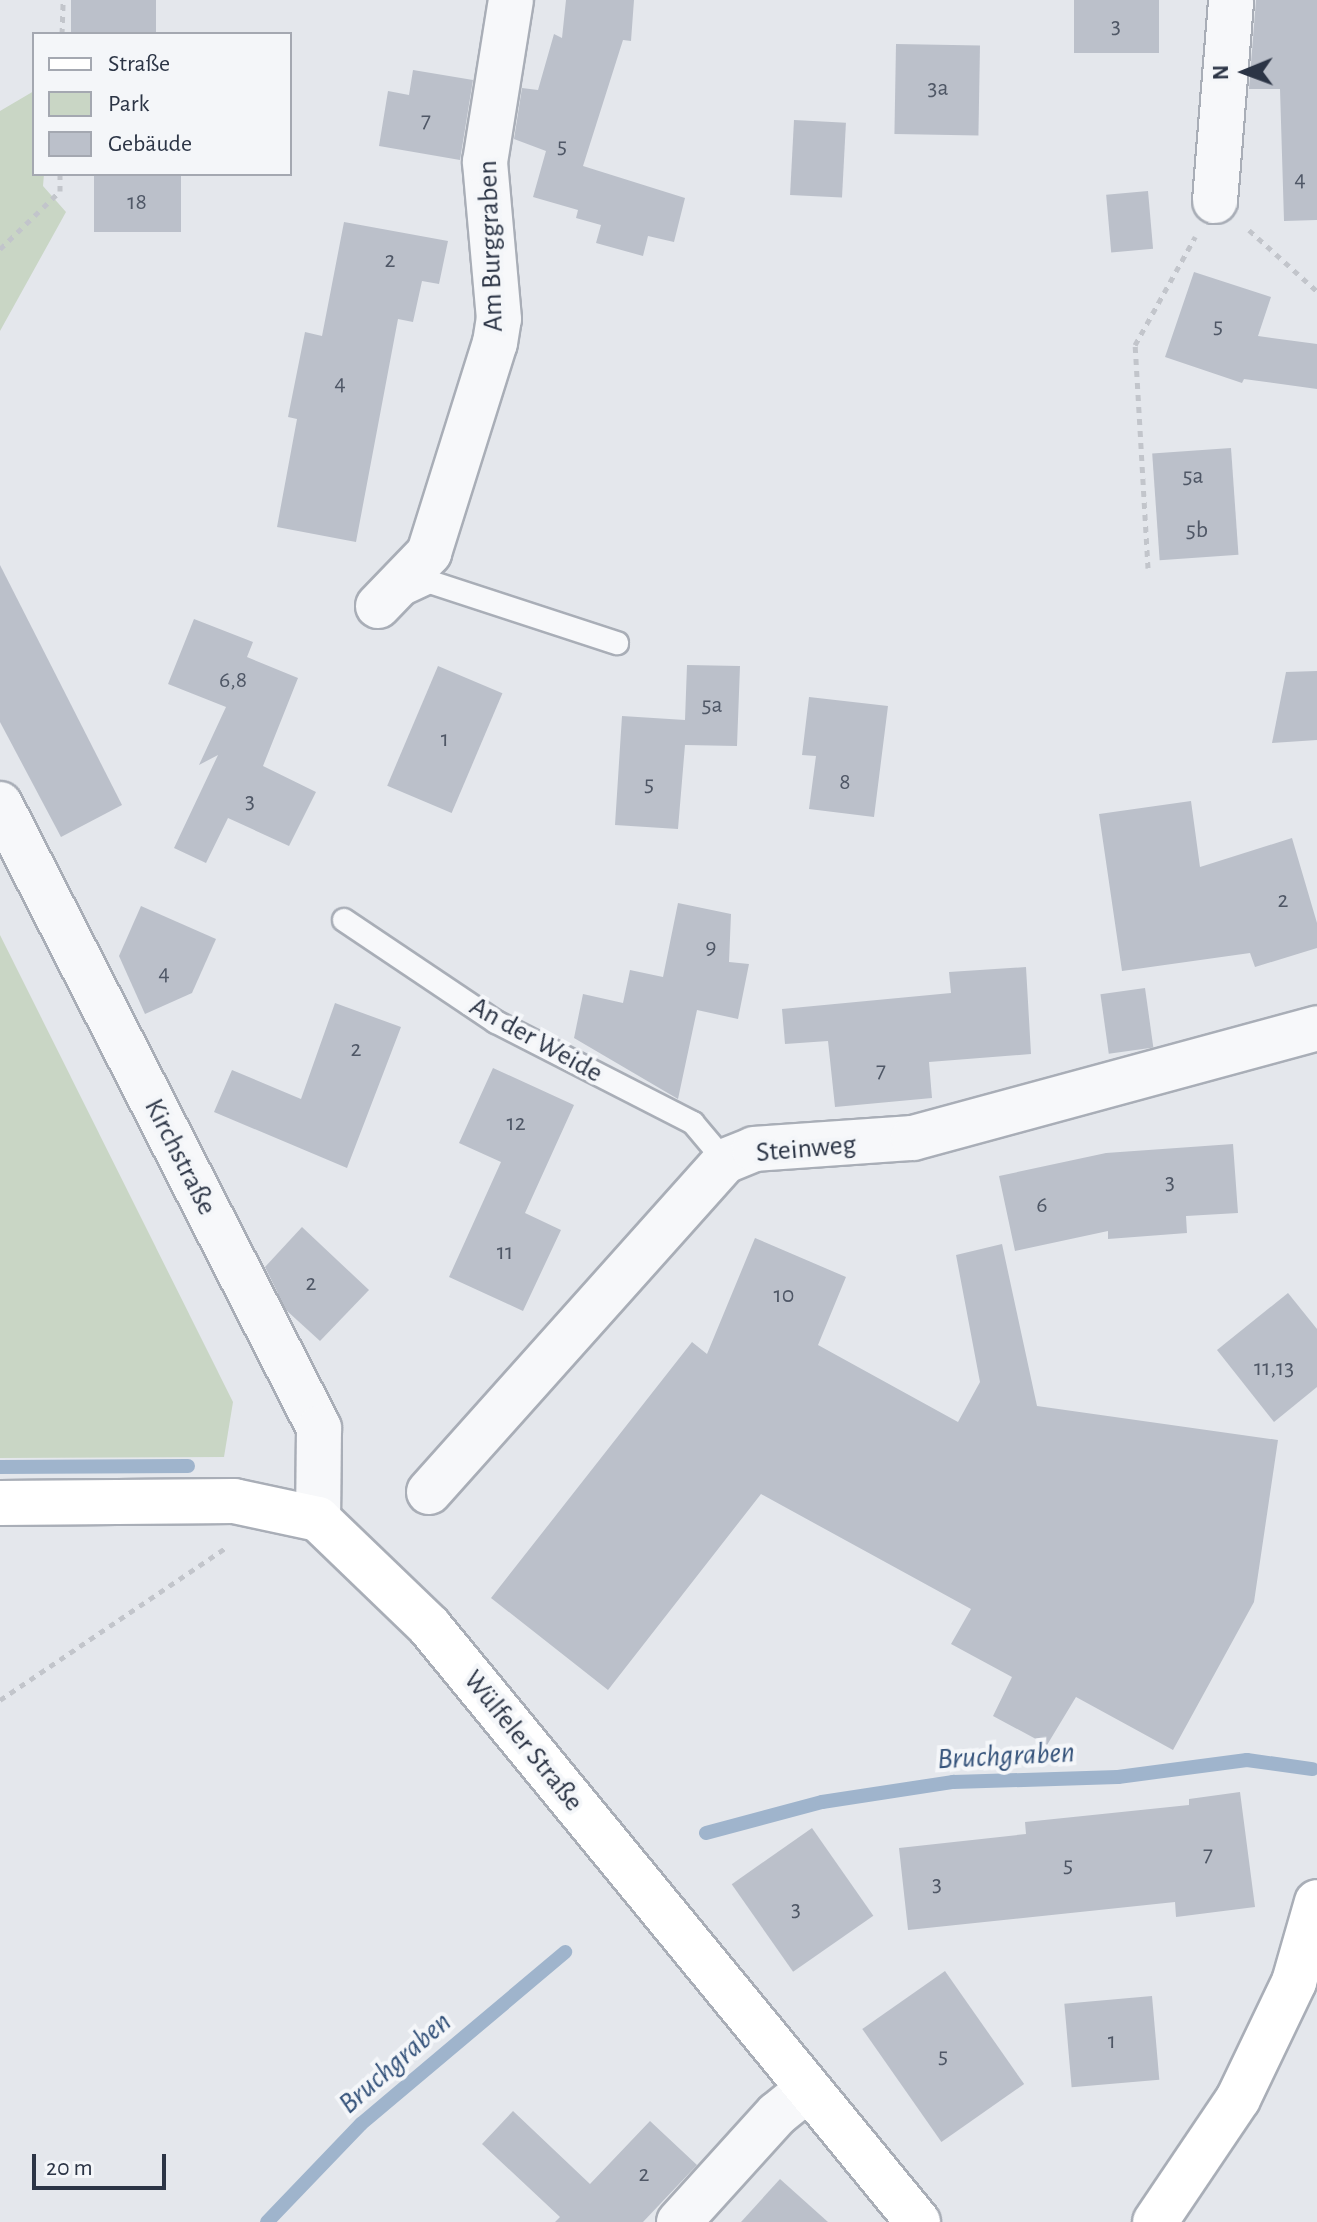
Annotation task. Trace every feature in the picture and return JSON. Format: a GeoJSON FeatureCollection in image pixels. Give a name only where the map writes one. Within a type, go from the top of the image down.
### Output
{"type":"FeatureCollection","features":[{"type":"Feature","properties":{"kind":"main road"},"geometry":{"type":"LineString","coordinates":[[0,1503],[234,1501],[318,1519]]}},
{"type":"Feature","properties":{"kind":"main road","name":"Wülfeler Straße"},"geometry":{"type":"LineString","coordinates":[[318,1519],[429,1626],[918,2222]]}},
{"type":"Feature","properties":{"kind":"main road"},"geometry":{"type":"LineString","coordinates":[[1155,2222],[1238,2099],[1294,1982],[1317,1902]]}},
{"type":"Feature","properties":{"kind":"street","name":"Am Burggraben"},"geometry":{"type":"LineString","coordinates":[[378,606],[429,553],[495,343],[499,319],[485,162],[511,0]]}},
{"type":"Feature","properties":{"kind":"street"},"geometry":{"type":"LineString","coordinates":[[1215,201],[1231,0]]}},
{"type":"Feature","properties":{"kind":"street","name":"Kirchstraße"},"geometry":{"type":"LineString","coordinates":[[0,804],[319,1428],[318,1519]]}},
{"type":"Feature","properties":{"kind":"street","name":"Steinweg"},"geometry":{"type":"LineString","coordinates":[[429,1492],[725,1161],[754,1149],[913,1138],[1317,1028]]}},
{"type":"Feature","properties":{"kind":"street"},"geometry":{"type":"LineString","coordinates":[[679,2222],[777,2114],[807,2090]]}},
{"type":"Feature","properties":{"kind":"lane"},"geometry":{"type":"LineString","coordinates":[[378,606],[430,582],[617,643]]}},
{"type":"Feature","properties":{"kind":"lane","name":"An der Weide"},"geometry":{"type":"LineString","coordinates":[[344,920],[496,1022],[693,1123],[725,1161]]}},
{"type":"Feature","properties":{"kind":"path"},"geometry":{"type":"LineString","coordinates":[[62,32],[63,0]]}},
{"type":"Feature","properties":{"kind":"path"},"geometry":{"type":"LineString","coordinates":[[0,249],[60,191],[60,176]]}},
{"type":"Feature","properties":{"kind":"path"},"geometry":{"type":"LineString","coordinates":[[1148,568],[1135,345],[1215,201],[1317,291]]}},
{"type":"Feature","properties":{"kind":"path"},"geometry":{"type":"LineString","coordinates":[[0,1700],[237,1540]]}},
{"type":"Feature","properties":{"kind":"green space"},"geometry":{"type":"Polygon","coordinates":[[[32,92],[32,176],[44,176],[43,186],[66,212],[0,331],[0,111],[32,92]]]}},
{"type":"Feature","properties":{"kind":"green space"},"geometry":{"type":"Polygon","coordinates":[[[0,935],[233,1402],[224,1457],[0,1458],[0,935]]]}},
{"type":"Feature","properties":{"kind":"building"},"geometry":{"type":"Polygon","coordinates":[[[71,0],[156,0],[156,32],[71,32],[71,0]]]}},
{"type":"Feature","properties":{"kind":"building"},"geometry":{"type":"Polygon","coordinates":[[[566,0],[634,0],[631,41],[623,40],[583,166],[685,198],[674,242],[648,236],[643,256],[596,243],[601,225],[576,218],[578,210],[533,197],[546,151],[514,139],[522,88],[538,90],[554,34],[562,38],[566,0]]]}},
{"type":"Feature","properties":{"kind":"building"},"geometry":{"type":"Polygon","coordinates":[[[1074,0],[1159,0],[1159,53],[1074,53],[1074,0]]]}},
{"type":"Feature","properties":{"kind":"building"},"geometry":{"type":"Polygon","coordinates":[[[1256,0],[1317,0],[1317,220],[1284,221],[1280,89],[1249,89],[1256,0]]]}},
{"type":"Feature","properties":{"kind":"building"},"geometry":{"type":"Polygon","coordinates":[[[896,44],[980,45],[978,135],[894,134],[896,44]]]}},
{"type":"Feature","properties":{"kind":"building"},"geometry":{"type":"Polygon","coordinates":[[[413,70],[473,80],[460,160],[379,146],[388,91],[409,95],[413,70]]]}},
{"type":"Feature","properties":{"kind":"building"},"geometry":{"type":"Polygon","coordinates":[[[794,120],[846,123],[842,198],[790,195],[794,120]]]}},
{"type":"Feature","properties":{"kind":"building"},"geometry":{"type":"Polygon","coordinates":[[[94,176],[181,176],[181,232],[94,232],[94,176]]]}},
{"type":"Feature","properties":{"kind":"building"},"geometry":{"type":"Polygon","coordinates":[[[1148,191],[1153,249],[1111,252],[1106,195],[1148,191]]]}},
{"type":"Feature","properties":{"kind":"building"},"geometry":{"type":"Polygon","coordinates":[[[344,222],[448,241],[439,284],[422,281],[413,322],[398,319],[356,542],[277,527],[297,419],[288,417],[305,332],[322,336],[344,222]]]}},
{"type":"Feature","properties":{"kind":"building"},"geometry":{"type":"Polygon","coordinates":[[[1194,272],[1271,297],[1258,336],[1317,344],[1317,389],[1244,379],[1242,383],[1165,357],[1194,272]]]}},
{"type":"Feature","properties":{"kind":"building"},"geometry":{"type":"Polygon","coordinates":[[[1231,448],[1238,555],[1160,560],[1152,454],[1231,448]]]}},
{"type":"Feature","properties":{"kind":"building"},"geometry":{"type":"Polygon","coordinates":[[[0,565],[122,805],[61,837],[0,722],[0,565]]]}},
{"type":"Feature","properties":{"kind":"building"},"geometry":{"type":"Polygon","coordinates":[[[194,619],[253,642],[247,657],[298,678],[263,766],[316,792],[289,846],[228,818],[206,863],[174,848],[218,755],[199,765],[226,707],[168,684],[194,619]]]}},
{"type":"Feature","properties":{"kind":"building"},"geometry":{"type":"Polygon","coordinates":[[[687,665],[740,666],[737,746],[685,745],[678,829],[615,825],[622,716],[685,720],[687,665]]]}},
{"type":"Feature","properties":{"kind":"building"},"geometry":{"type":"Polygon","coordinates":[[[438,666],[502,693],[452,813],[387,786],[438,666]]]}},
{"type":"Feature","properties":{"kind":"building"},"geometry":{"type":"Polygon","coordinates":[[[1317,671],[1317,740],[1272,743],[1286,672],[1317,671]]]}},
{"type":"Feature","properties":{"kind":"building"},"geometry":{"type":"Polygon","coordinates":[[[809,697],[888,706],[874,817],[809,809],[816,756],[802,755],[809,697]]]}},
{"type":"Feature","properties":{"kind":"building"},"geometry":{"type":"Polygon","coordinates":[[[1191,801],[1200,867],[1292,838],[1317,923],[1317,948],[1255,967],[1250,953],[1122,971],[1099,814],[1191,801]]]}},
{"type":"Feature","properties":{"kind":"building"},"geometry":{"type":"Polygon","coordinates":[[[678,903],[731,914],[729,962],[749,964],[738,1019],[697,1010],[678,1099],[574,1038],[583,994],[623,1003],[630,970],[663,977],[678,903]]]}},
{"type":"Feature","properties":{"kind":"building"},"geometry":{"type":"Polygon","coordinates":[[[141,906],[216,939],[192,993],[145,1014],[119,956],[141,906]]]}},
{"type":"Feature","properties":{"kind":"building"},"geometry":{"type":"Polygon","coordinates":[[[1026,967],[1031,1054],[929,1062],[932,1098],[835,1107],[828,1041],[785,1044],[782,1009],[951,993],[949,972],[1026,967]]]}},
{"type":"Feature","properties":{"kind":"building"},"geometry":{"type":"Polygon","coordinates":[[[1145,988],[1153,1047],[1109,1054],[1100,994],[1145,988]]]}},
{"type":"Feature","properties":{"kind":"building"},"geometry":{"type":"Polygon","coordinates":[[[335,1003],[401,1027],[347,1168],[214,1112],[232,1070],[301,1099],[335,1003]]]}},
{"type":"Feature","properties":{"kind":"building"},"geometry":{"type":"Polygon","coordinates":[[[493,1068],[574,1105],[525,1213],[561,1230],[523,1311],[449,1277],[501,1162],[459,1143],[493,1068]]]}},
{"type":"Feature","properties":{"kind":"building"},"geometry":{"type":"Polygon","coordinates":[[[1233,1144],[1238,1213],[1186,1216],[1187,1233],[1108,1239],[1108,1231],[1015,1251],[999,1176],[1106,1153],[1233,1144]]]}},
{"type":"Feature","properties":{"kind":"building"},"geometry":{"type":"Polygon","coordinates":[[[302,1227],[369,1290],[320,1341],[286,1310],[265,1267],[302,1227]]]}},
{"type":"Feature","properties":{"kind":"building"},"geometry":{"type":"Polygon","coordinates":[[[755,1238],[846,1277],[818,1345],[958,1422],[980,1382],[956,1255],[1002,1244],[1037,1406],[1278,1440],[1254,1602],[1173,1750],[1076,1697],[1047,1745],[993,1716],[1012,1677],[951,1644],[971,1609],[761,1494],[608,1690],[491,1598],[692,1342],[707,1354],[755,1238]]]}},
{"type":"Feature","properties":{"kind":"building"},"geometry":{"type":"Polygon","coordinates":[[[1288,1293],[1317,1329],[1317,1387],[1274,1422],[1217,1350],[1288,1293]]]}},
{"type":"Feature","properties":{"kind":"building"},"geometry":{"type":"Polygon","coordinates":[[[1240,1792],[1255,1907],[1176,1917],[1175,1902],[908,1930],[899,1848],[1026,1834],[1025,1822],[1189,1805],[1189,1799],[1240,1792]]]}},
{"type":"Feature","properties":{"kind":"building"},"geometry":{"type":"Polygon","coordinates":[[[812,1828],[873,1916],[793,1972],[732,1884],[812,1828]]]}},
{"type":"Feature","properties":{"kind":"building"},"geometry":{"type":"Polygon","coordinates":[[[945,1971],[1024,2084],[941,2142],[862,2029],[945,1971]]]}},
{"type":"Feature","properties":{"kind":"building"},"geometry":{"type":"Polygon","coordinates":[[[1152,1996],[1159,2080],[1072,2087],[1064,2004],[1152,1996]]]}},
{"type":"Feature","properties":{"kind":"building"},"geometry":{"type":"Polygon","coordinates":[[[513,2111],[590,2184],[650,2121],[697,2165],[643,2222],[555,2222],[560,2217],[482,2144],[513,2111]]]}},
{"type":"Feature","properties":{"kind":"building"},"geometry":{"type":"Polygon","coordinates":[[[780,2179],[828,2222],[741,2222],[780,2179]]]}},
{"type":"Feature","properties":{"kind":"waterway"},"geometry":{"type":"LineString","coordinates":[[0,1467],[188,1466]]}},
{"type":"Feature","properties":{"kind":"waterway","name":"Bruchgraben"},"geometry":{"type":"LineString","coordinates":[[706,1833],[822,1802],[953,1782],[1118,1777],[1247,1760],[1312,1769]]}},
{"type":"Feature","properties":{"kind":"waterway","name":"Bruchgraben"},"geometry":{"type":"LineString","coordinates":[[267,2222],[361,2124],[565,1952]]}}]}
